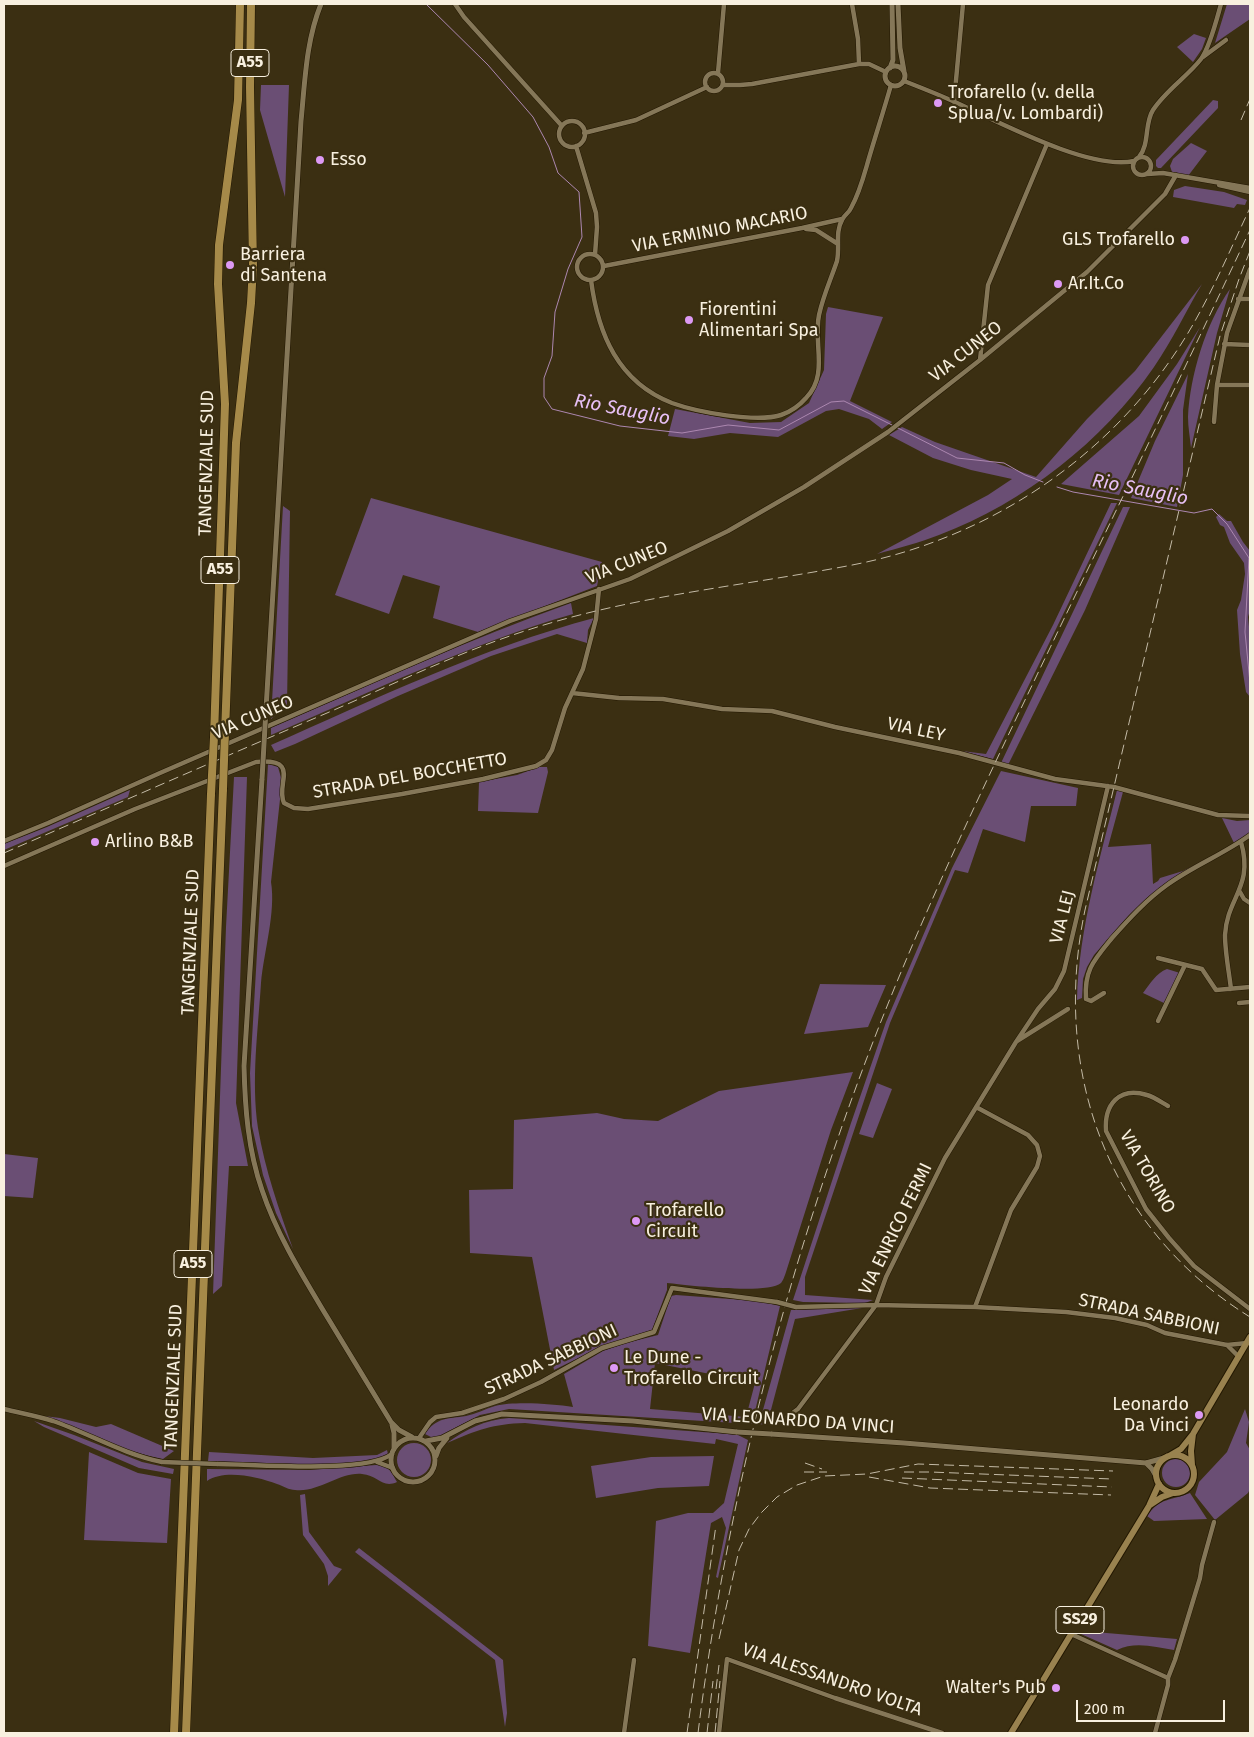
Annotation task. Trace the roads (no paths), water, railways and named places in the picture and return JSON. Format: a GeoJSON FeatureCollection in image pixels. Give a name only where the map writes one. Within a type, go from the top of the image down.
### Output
{"type":"FeatureCollection","features":[{"type":"Feature","properties":{"kind":"highway","name":"TANGENZIALE SUD"},"geometry":{"type":"LineString","coordinates":[[174,1733],[212,794],[225,404],[218,284],[219,244],[238,100],[240,4]]}},
{"type":"Feature","properties":{"kind":"highway","name":"TANGENZIALE SUD"},"geometry":{"type":"LineString","coordinates":[[186,1733],[236,443],[253,273],[250,87],[251,4]]}},
{"type":"Feature","properties":{"kind":"main road"},"geometry":{"type":"LineString","coordinates":[[1193,1434],[1191,1451],[1194,1474],[1191,1484],[1182,1492],[1173,1493],[1164,1489],[1159,1484],[1156,1476],[1158,1466],[1167,1457],[1181,1449],[1193,1434],[1249,1339]]}},
{"type":"Feature","properties":{"kind":"main road"},"geometry":{"type":"LineString","coordinates":[[1167,1457],[1177,1455],[1183,1457],[1192,1466]]}},
{"type":"Feature","properties":{"kind":"main road","name":"SS29"},"geometry":{"type":"LineString","coordinates":[[1011,1733],[1149,1506],[1159,1484]]}},
{"type":"Feature","properties":{"kind":"main road","name":"SS29"},"geometry":{"type":"LineString","coordinates":[[1149,1506],[1162,1497],[1173,1493]]}},
{"type":"Feature","properties":{"kind":"street"},"geometry":{"type":"LineString","coordinates":[[321,4],[310,40],[301,121],[244,1066],[245,1109],[252,1151],[262,1189],[279,1232],[300,1272],[391,1422],[399,1430],[412,1437],[426,1441],[432,1447],[436,1456],[433,1470],[429,1476],[417,1482],[402,1479],[392,1468],[375,1462]]}},
{"type":"Feature","properties":{"kind":"street"},"geometry":{"type":"LineString","coordinates":[[455,4],[464,17],[562,126]]}},
{"type":"Feature","properties":{"kind":"street"},"geometry":{"type":"LineString","coordinates":[[718,73],[712,73],[707,76],[705,82],[707,87],[714,91],[720,89],[723,85],[723,79],[718,73],[724,4]]}},
{"type":"Feature","properties":{"kind":"street"},"geometry":{"type":"LineString","coordinates":[[852,4],[858,40],[859,64]]}},
{"type":"Feature","properties":{"kind":"street"},"geometry":{"type":"LineString","coordinates":[[886,72],[893,60],[892,4]]}},
{"type":"Feature","properties":{"kind":"street"},"geometry":{"type":"LineString","coordinates":[[886,72],[887,81],[891,85],[900,85],[904,81],[898,4]]}},
{"type":"Feature","properties":{"kind":"street"},"geometry":{"type":"LineString","coordinates":[[954,102],[963,4]]}},
{"type":"Feature","properties":{"kind":"street"},"geometry":{"type":"LineString","coordinates":[[1202,58],[1221,4]]}},
{"type":"Feature","properties":{"kind":"street"},"geometry":{"type":"LineString","coordinates":[[1122,164],[1134,161],[1142,153],[1152,111],[1165,95],[1202,58],[1226,40]]}},
{"type":"Feature","properties":{"kind":"street"},"geometry":{"type":"LineString","coordinates":[[723,85],[752,84],[859,64],[869,64],[886,72]]}},
{"type":"Feature","properties":{"kind":"street"},"geometry":{"type":"LineString","coordinates":[[890,68],[896,66],[904,71]]}},
{"type":"Feature","properties":{"kind":"street"},"geometry":{"type":"LineString","coordinates":[[904,81],[1047,144],[1081,155],[1122,164],[1141,175],[1163,173],[1248,189]]}},
{"type":"Feature","properties":{"kind":"street"},"geometry":{"type":"LineString","coordinates":[[591,280],[598,320],[608,346],[624,368],[644,386],[668,401],[699,411],[740,416],[772,417],[789,412],[808,397],[818,375],[819,315],[836,262],[838,233],[842,219],[850,211],[858,192],[891,85]]}},
{"type":"Feature","properties":{"kind":"street"},"geometry":{"type":"LineString","coordinates":[[584,133],[636,120],[707,87]]}},
{"type":"Feature","properties":{"kind":"street"},"geometry":{"type":"LineString","coordinates":[[573,121],[581,125],[584,133],[582,141],[576,146],[568,146],[561,142],[559,134],[565,123],[573,121]]}},
{"type":"Feature","properties":{"kind":"street"},"geometry":{"type":"LineString","coordinates":[[980,360],[988,285],[1047,144]]}},
{"type":"Feature","properties":{"kind":"street"},"geometry":{"type":"LineString","coordinates":[[1145,144],[1152,166],[1163,173]]}},
{"type":"Feature","properties":{"kind":"street"},"geometry":{"type":"LineString","coordinates":[[576,146],[596,213],[595,255]]}},
{"type":"Feature","properties":{"kind":"street"},"geometry":{"type":"LineString","coordinates":[[1139,157],[1145,157],[1150,160]]}},
{"type":"Feature","properties":{"kind":"street"},"geometry":{"type":"LineString","coordinates":[[1134,161],[1134,170]]}},
{"type":"Feature","properties":{"kind":"street"},"geometry":{"type":"LineString","coordinates":[[1147,174],[1152,166]]}},
{"type":"Feature","properties":{"kind":"street","name":"VIA CUNEO"},"geometry":{"type":"LineString","coordinates":[[4,840],[48,824],[160,773],[510,621],[630,579],[728,532],[804,487],[888,432],[980,360],[1086,272],[1164,194],[1176,175]]}},
{"type":"Feature","properties":{"kind":"street","name":"VIA ERMINIO MACARIO"},"geometry":{"type":"LineString","coordinates":[[604,266],[842,219]]}},
{"type":"Feature","properties":{"kind":"street"},"geometry":{"type":"LineString","coordinates":[[802,228],[816,230],[838,244]]}},
{"type":"Feature","properties":{"kind":"street"},"geometry":{"type":"LineString","coordinates":[[595,255],[601,259],[604,266],[602,274],[595,280],[586,280],[580,275],[577,266],[583,256],[595,255]]}},
{"type":"Feature","properties":{"kind":"street"},"geometry":{"type":"LineString","coordinates":[[1214,422],[1217,385],[1224,344],[1238,299],[1250,269]]}},
{"type":"Feature","properties":{"kind":"street"},"geometry":{"type":"LineString","coordinates":[[1238,299],[1250,299]]}},
{"type":"Feature","properties":{"kind":"street"},"geometry":{"type":"LineString","coordinates":[[1224,344],[1250,345]]}},
{"type":"Feature","properties":{"kind":"street"},"geometry":{"type":"LineString","coordinates":[[1217,385],[1250,385]]}},
{"type":"Feature","properties":{"kind":"street","name":"STRADA DEL BOCCHETTO"},"geometry":{"type":"LineString","coordinates":[[4,866],[135,809],[256,762],[270,761],[280,766],[284,774],[282,796],[284,803],[294,808],[308,809],[436,788],[536,766],[550,756],[565,708],[583,669],[598,611],[599,589]]}},
{"type":"Feature","properties":{"kind":"street","name":"VIA LEY"},"geometry":{"type":"LineString","coordinates":[[572,693],[619,698],[663,699],[722,709],[772,711],[835,727],[959,753],[1055,779],[1136,792],[1218,815],[1250,816]]}},
{"type":"Feature","properties":{"kind":"street","name":"VIA LEJ"},"geometry":{"type":"LineString","coordinates":[[1016,1042],[1038,1009],[1055,989],[1064,971],[1108,786]]}},
{"type":"Feature","properties":{"kind":"street"},"geometry":{"type":"LineString","coordinates":[[1104,993],[1090,1001],[1086,1000],[1085,985],[1089,969],[1095,958],[1130,918],[1150,898],[1168,884],[1250,835]]}},
{"type":"Feature","properties":{"kind":"street"},"geometry":{"type":"LineString","coordinates":[[1231,989],[1225,935],[1229,917],[1240,892],[1247,867],[1241,842]]}},
{"type":"Feature","properties":{"kind":"street"},"geometry":{"type":"LineString","coordinates":[[1240,892],[1244,899],[1250,903]]}},
{"type":"Feature","properties":{"kind":"street"},"geometry":{"type":"LineString","coordinates":[[1158,958],[1202,970],[1216,990],[1250,987]]}},
{"type":"Feature","properties":{"kind":"street"},"geometry":{"type":"LineString","coordinates":[[1158,1021],[1185,965]]}},
{"type":"Feature","properties":{"kind":"street"},"geometry":{"type":"LineString","coordinates":[[1239,1003],[1250,1002]]}},
{"type":"Feature","properties":{"kind":"street"},"geometry":{"type":"LineString","coordinates":[[1016,1042],[1068,1009]]}},
{"type":"Feature","properties":{"kind":"street","name":"VIA ENRICO FERMI"},"geometry":{"type":"LineString","coordinates":[[786,1418],[798,1409],[876,1305],[886,1277],[945,1158],[1016,1042]]}},
{"type":"Feature","properties":{"kind":"street","name":"VIA TORINO"},"geometry":{"type":"LineString","coordinates":[[1168,1106],[1147,1095],[1134,1093],[1120,1096],[1111,1105],[1105,1119],[1106,1131],[1146,1209],[1169,1238],[1194,1266],[1250,1309]]}},
{"type":"Feature","properties":{"kind":"street"},"geometry":{"type":"LineString","coordinates":[[975,1307],[1011,1210],[1036,1167],[1040,1156],[1037,1145],[1028,1135],[976,1107]]}},
{"type":"Feature","properties":{"kind":"street","name":"STRADA SABBIONI"},"geometry":{"type":"LineString","coordinates":[[419,1438],[430,1422],[436,1417],[462,1413],[504,1400],[602,1348],[654,1332],[672,1288],[777,1302],[796,1307],[876,1305],[975,1307],[1066,1312],[1115,1318],[1146,1325],[1165,1333],[1227,1345],[1249,1339]]}},
{"type":"Feature","properties":{"kind":"street","name":"STRADA SABBIONI"},"geometry":{"type":"LineString","coordinates":[[1227,1345],[1239,1357]]}},
{"type":"Feature","properties":{"kind":"street"},"geometry":{"type":"LineString","coordinates":[[4,1409],[53,1421],[122,1451],[141,1458],[162,1462],[313,1466],[375,1462],[386,1458],[404,1439],[412,1437]]}},
{"type":"Feature","properties":{"kind":"street","name":"VIA LEONARDO DA VINCI"},"geometry":{"type":"LineString","coordinates":[[426,1441],[442,1438],[469,1424],[488,1417],[515,1413],[633,1421],[737,1432],[904,1442],[1146,1463],[1167,1457]]}},
{"type":"Feature","properties":{"kind":"street"},"geometry":{"type":"LineString","coordinates":[[391,1422],[394,1433],[392,1468]]}},
{"type":"Feature","properties":{"kind":"street","name":"VIA LEONARDO DA VINCI"},"geometry":{"type":"LineString","coordinates":[[436,1456],[439,1448],[451,1434]]}},
{"type":"Feature","properties":{"kind":"street"},"geometry":{"type":"LineString","coordinates":[[1146,1463],[1156,1476]]}},
{"type":"Feature","properties":{"kind":"street"},"geometry":{"type":"LineString","coordinates":[[1155,1733],[1168,1685],[1168,1678],[1200,1578],[1214,1522]]}},
{"type":"Feature","properties":{"kind":"street"},"geometry":{"type":"LineString","coordinates":[[1071,1634],[1168,1678]]}},
{"type":"Feature","properties":{"kind":"street","name":"VIA ALESSANDRO VOLTA"},"geometry":{"type":"LineString","coordinates":[[719,1733],[728,1659],[942,1733]]}},
{"type":"Feature","properties":{"kind":"street"},"geometry":{"type":"LineString","coordinates":[[624,1733],[634,1660]]}},
{"type":"Feature","properties":{"kind":"waterway","name":"Rio Sauglio"},"geometry":{"type":"LineString","coordinates":[[426,4],[488,65],[533,117],[549,147],[558,173],[579,192],[582,237],[568,269],[555,312],[552,356],[544,378],[544,397],[552,409],[620,426],[682,433],[728,425],[779,430],[831,402],[844,401],[892,425]]}},
{"type":"Feature","properties":{"kind":"waterway","name":"Rio Sauglio"},"geometry":{"type":"LineString","coordinates":[[896,427],[957,458],[1004,463],[1025,475],[1043,482]]}},
{"type":"Feature","properties":{"kind":"waterway","name":"Rio Sauglio"},"geometry":{"type":"LineString","coordinates":[[1057,487],[1073,492],[1194,513],[1212,509],[1227,524],[1249,558],[1245,632],[1250,683]]}},
{"type":"Feature","properties":{"kind":"railway"},"geometry":{"type":"LineString","coordinates":[[1241,120],[1250,99]]}},
{"type":"Feature","properties":{"kind":"railway"},"geometry":{"type":"LineString","coordinates":[[4,853],[428,668],[479,647],[531,629],[609,608],[648,600],[847,566],[899,554],[949,536],[997,513],[1043,486],[1085,454],[1123,418],[1158,377],[1197,318],[1250,208]]}},
{"type":"Feature","properties":{"kind":"railway"},"geometry":{"type":"LineString","coordinates":[[698,1733],[726,1554],[766,1376],[790,1288],[846,1114],[896,984],[954,851],[1250,230]]}},
{"type":"Feature","properties":{"kind":"railway"},"geometry":{"type":"LineString","coordinates":[[1250,251],[1220,336],[1085,910],[1077,970],[1076,1029],[1085,1086],[1102,1141],[1126,1192],[1160,1239],[1201,1281],[1250,1317]]}},
{"type":"Feature","properties":{"kind":"railway"},"geometry":{"type":"LineString","coordinates":[[805,1463],[822,1469]]}},
{"type":"Feature","properties":{"kind":"railway"},"geometry":{"type":"LineString","coordinates":[[719,1639],[739,1550],[749,1529],[761,1513],[777,1497],[797,1485],[824,1476],[867,1474],[918,1464],[1113,1471]]}},
{"type":"Feature","properties":{"kind":"railway"},"geometry":{"type":"LineString","coordinates":[[804,1472],[827,1472]]}},
{"type":"Feature","properties":{"kind":"railway"},"geometry":{"type":"LineString","coordinates":[[904,1472],[1112,1479]]}},
{"type":"Feature","properties":{"kind":"railway"},"geometry":{"type":"LineString","coordinates":[[869,1477],[930,1488],[1111,1495]]}},
{"type":"Feature","properties":{"kind":"railway"},"geometry":{"type":"LineString","coordinates":[[902,1478],[1112,1487]]}},
{"type":"Feature","properties":{"kind":"railway"},"geometry":{"type":"LineString","coordinates":[[687,1733],[716,1525]]}},
{"type":"Feature","properties":{"kind":"railway"},"geometry":{"type":"LineString","coordinates":[[716,1689],[719,1665]]}},
{"type":"Feature","properties":{"kind":"railway"},"geometry":{"type":"LineString","coordinates":[[707,1733],[713,1681]]}},
{"type":"Feature","properties":{"kind":"railway"},"geometry":{"type":"LineString","coordinates":[[715,1733],[720,1681]]}},
{"type":"Feature","properties":{"kind":"place","name":"Trofarello (v. della Splua/v. Lombardi)"},"geometry":{"type":"Point","coordinates":[938,103]}},
{"type":"Feature","properties":{"kind":"place","name":"Esso"},"geometry":{"type":"Point","coordinates":[320,160]}},
{"type":"Feature","properties":{"kind":"place","name":"GLS Trofarello"},"geometry":{"type":"Point","coordinates":[1185,240]}},
{"type":"Feature","properties":{"kind":"place","name":"Barriera di Santena"},"geometry":{"type":"Point","coordinates":[230,265]}},
{"type":"Feature","properties":{"kind":"place","name":"Ar.It.Co"},"geometry":{"type":"Point","coordinates":[1058,284]}},
{"type":"Feature","properties":{"kind":"place","name":"Fiorentini Alimentari Spa"},"geometry":{"type":"Point","coordinates":[689,320]}},
{"type":"Feature","properties":{"kind":"place","name":"Arlino B&B"},"geometry":{"type":"Point","coordinates":[95,842]}},
{"type":"Feature","properties":{"kind":"place","name":"Trofarello Circuit"},"geometry":{"type":"Point","coordinates":[636,1221]}},
{"type":"Feature","properties":{"kind":"place","name":"Le Dune - Trofarello Circuit"},"geometry":{"type":"Point","coordinates":[614,1368]}},
{"type":"Feature","properties":{"kind":"place","name":"Leonardo Da Vinci"},"geometry":{"type":"Point","coordinates":[1199,1415]}},
{"type":"Feature","properties":{"kind":"place","name":"Walter's Pub"},"geometry":{"type":"Point","coordinates":[1056,1688]}}]}
